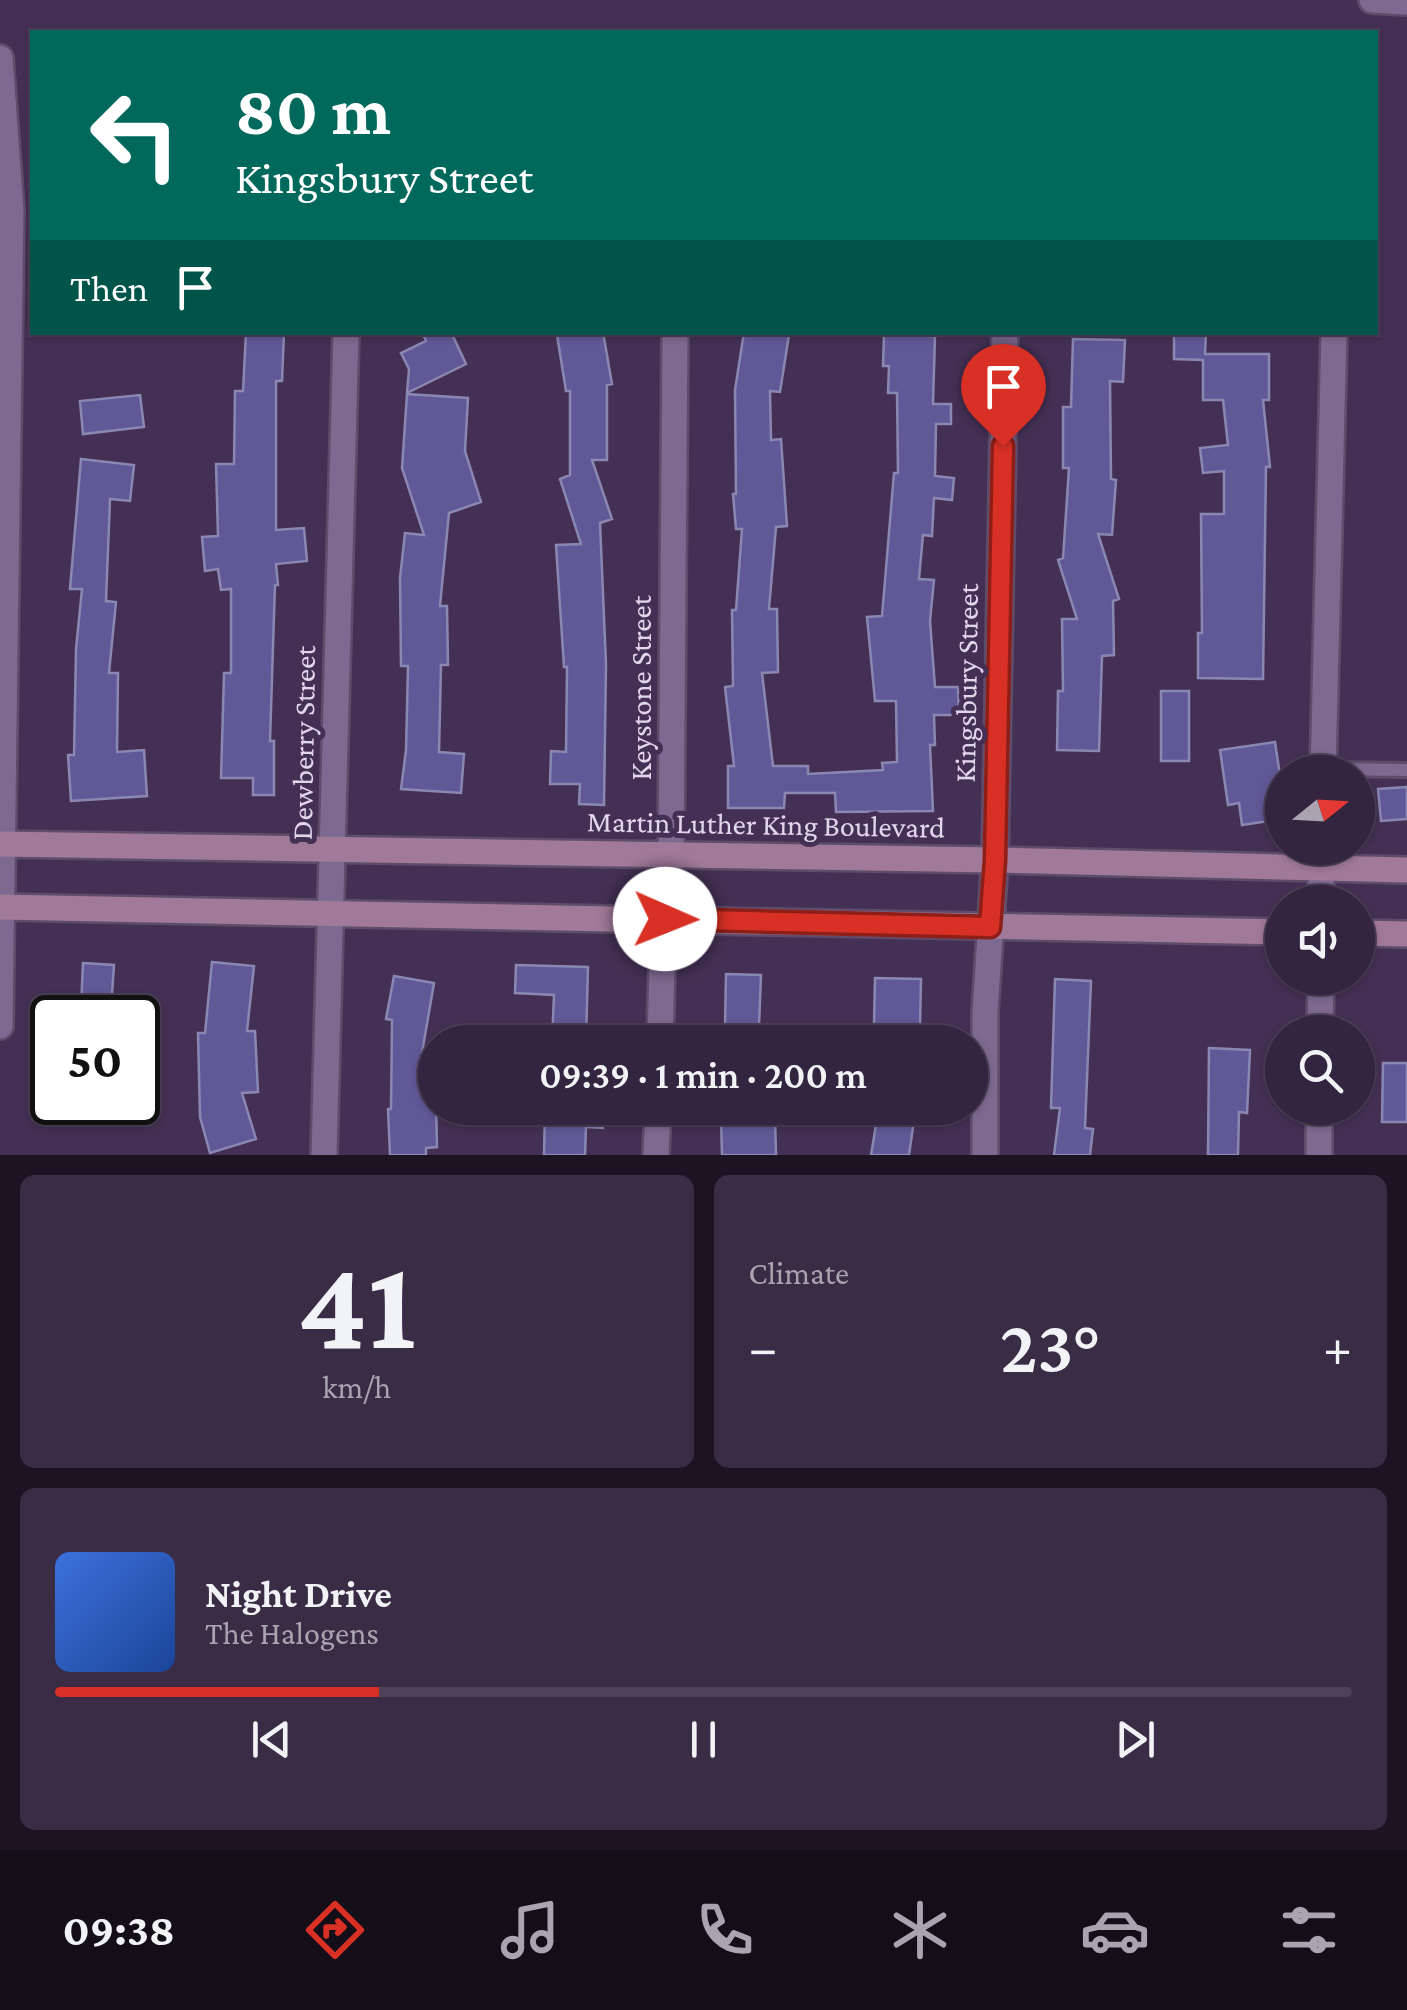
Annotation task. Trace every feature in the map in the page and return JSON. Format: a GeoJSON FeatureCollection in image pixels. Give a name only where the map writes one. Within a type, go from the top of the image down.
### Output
{"type":"FeatureCollection","features":[{"type":"Feature","properties":{"kind":"main road","name":"Martin Luther King Boulevard"},"geometry":{"type":"LineString","coordinates":[[2,844],[995,860],[1265,858]]}},
{"type":"Feature","properties":{"kind":"main road","name":"Martin Luther King Boulevard"},"geometry":{"type":"LineString","coordinates":[[1371,865],[1407,870]]}},
{"type":"Feature","properties":{"kind":"main road"},"geometry":{"type":"LineString","coordinates":[[2,907],[1265,932]]}},
{"type":"Feature","properties":{"kind":"main road"},"geometry":{"type":"LineString","coordinates":[[1375,933],[1407,934]]}},
{"type":"Feature","properties":{"kind":"street"},"geometry":{"type":"LineString","coordinates":[[1372,0],[1407,2]]}},
{"type":"Feature","properties":{"kind":"street"},"geometry":{"type":"LineString","coordinates":[[0,58],[22,210],[0,1026]]}},
{"type":"Feature","properties":{"kind":"street","name":"Dewberry Street"},"geometry":{"type":"LineString","coordinates":[[324,1155],[346,335]]}},
{"type":"Feature","properties":{"kind":"street","name":"Keystone Street"},"geometry":{"type":"LineString","coordinates":[[661,1025],[672,855],[675,335]]}},
{"type":"Feature","properties":{"kind":"street","name":"Kingsbury Street"},"geometry":{"type":"LineString","coordinates":[[985,1155],[985,1012],[995,860],[1005,335]]}},
{"type":"Feature","properties":{"kind":"street"},"geometry":{"type":"LineString","coordinates":[[1323,755],[1334,335]]}},
{"type":"Feature","properties":{"kind":"street"},"geometry":{"type":"LineString","coordinates":[[656,1155],[657,1125]]}},
{"type":"Feature","properties":{"kind":"street"},"geometry":{"type":"LineString","coordinates":[[1319,1125],[1319,1155]]}},
{"type":"Feature","properties":{"kind":"lane"},"geometry":{"type":"LineString","coordinates":[[1375,770],[1407,770]]}},
{"type":"Feature","properties":{"kind":"building"},"geometry":{"type":"Polygon","coordinates":[[[246,335],[284,335],[282,381],[276,381],[276,530],[304,528],[307,561],[276,564],[270,741],[274,741],[274,795],[253,795],[253,778],[221,778],[224,673],[231,673],[231,589],[221,590],[218,569],[205,571],[202,537],[218,536],[216,464],[234,464],[235,391],[243,391],[246,335]]]}},
{"type":"Feature","properties":{"kind":"building"},"geometry":{"type":"Polygon","coordinates":[[[423,335],[452,335],[466,364],[407,393],[409,369],[401,353],[426,341],[423,335]]]}},
{"type":"Feature","properties":{"kind":"building"},"geometry":{"type":"Polygon","coordinates":[[[557,335],[604,335],[612,384],[607,385],[607,460],[592,460],[612,519],[600,523],[606,664],[604,805],[579,804],[580,784],[550,784],[551,751],[566,752],[567,667],[556,545],[581,544],[560,479],[570,475],[570,391],[566,391],[557,335]]]}},
{"type":"Feature","properties":{"kind":"building"},"geometry":{"type":"Polygon","coordinates":[[[744,335],[789,335],[780,392],[770,391],[771,440],[781,439],[787,526],[776,527],[769,609],[777,609],[778,672],[762,673],[773,766],[808,766],[808,774],[883,770],[882,763],[897,762],[896,701],[875,701],[867,617],[882,616],[894,473],[898,473],[897,393],[888,393],[889,366],[883,366],[884,335],[935,336],[933,404],[951,404],[951,424],[936,424],[935,476],[954,478],[952,500],[934,498],[932,536],[923,535],[919,579],[934,580],[930,621],[935,687],[958,687],[959,715],[934,715],[935,745],[930,745],[933,811],[836,812],[835,793],[785,793],[784,808],[728,808],[728,766],[734,766],[725,687],[733,686],[732,610],[736,610],[742,529],[736,529],[733,494],[735,390],[744,335]]]}},
{"type":"Feature","properties":{"kind":"building"},"geometry":{"type":"Polygon","coordinates":[[[1174,335],[1206,335],[1205,354],[1269,354],[1269,400],[1263,400],[1270,467],[1266,467],[1263,679],[1198,678],[1198,633],[1202,633],[1201,514],[1224,514],[1224,471],[1203,473],[1200,448],[1228,445],[1223,400],[1203,400],[1203,360],[1174,359],[1174,335]]]}},
{"type":"Feature","properties":{"kind":"building"},"geometry":{"type":"Polygon","coordinates":[[[1073,339],[1125,340],[1123,382],[1110,381],[1111,479],[1116,480],[1112,535],[1098,534],[1119,599],[1113,601],[1114,655],[1102,656],[1099,751],[1057,750],[1058,691],[1063,691],[1062,619],[1077,619],[1058,560],[1063,558],[1069,468],[1063,468],[1063,407],[1071,407],[1073,339]]]}},
{"type":"Feature","properties":{"kind":"building"},"geometry":{"type":"Polygon","coordinates":[[[407,394],[468,398],[465,451],[481,502],[449,513],[440,606],[447,606],[448,665],[441,665],[439,752],[464,754],[461,793],[401,789],[408,666],[401,666],[400,578],[405,533],[424,535],[402,468],[407,394]]]}},
{"type":"Feature","properties":{"kind":"building"},"geometry":{"type":"Polygon","coordinates":[[[140,395],[144,427],[83,434],[80,401],[140,395]]]}},
{"type":"Feature","properties":{"kind":"building"},"geometry":{"type":"Polygon","coordinates":[[[81,459],[134,465],[130,501],[110,499],[106,601],[116,602],[109,673],[118,673],[117,752],[144,750],[147,796],[71,801],[68,755],[74,755],[76,649],[82,589],[70,589],[81,459]]]}},
{"type":"Feature","properties":{"kind":"building"},"geometry":{"type":"Polygon","coordinates":[[[1161,691],[1189,691],[1189,761],[1161,761],[1161,691]]]}},
{"type":"Feature","properties":{"kind":"building"},"geometry":{"type":"Polygon","coordinates":[[[1275,742],[1277,755],[1265,755],[1265,822],[1242,825],[1239,803],[1228,805],[1220,750],[1275,742]]]}},
{"type":"Feature","properties":{"kind":"building"},"geometry":{"type":"Polygon","coordinates":[[[1407,787],[1407,819],[1381,821],[1378,789],[1407,787]]]}},
{"type":"Feature","properties":{"kind":"building"},"geometry":{"type":"Polygon","coordinates":[[[212,962],[254,966],[247,1031],[255,1031],[258,1092],[242,1093],[256,1139],[210,1153],[200,1117],[198,1033],[205,1033],[212,962]]]}},
{"type":"Feature","properties":{"kind":"building"},"geometry":{"type":"Polygon","coordinates":[[[83,963],[114,965],[112,995],[82,995],[83,963]]]}},
{"type":"Feature","properties":{"kind":"building"},"geometry":{"type":"Polygon","coordinates":[[[516,965],[588,967],[586,1025],[553,1025],[554,995],[515,993],[516,965]]]}},
{"type":"Feature","properties":{"kind":"building"},"geometry":{"type":"Polygon","coordinates":[[[726,974],[761,975],[759,1025],[725,1025],[726,974]]]}},
{"type":"Feature","properties":{"kind":"building"},"geometry":{"type":"Polygon","coordinates":[[[394,976],[434,983],[427,1025],[418,1025],[418,1125],[437,1125],[437,1147],[426,1148],[426,1155],[390,1155],[392,1020],[386,1019],[394,976]]]}},
{"type":"Feature","properties":{"kind":"building"},"geometry":{"type":"Polygon","coordinates":[[[875,978],[921,979],[920,1025],[874,1024],[875,978]]]}},
{"type":"Feature","properties":{"kind":"building"},"geometry":{"type":"Polygon","coordinates":[[[1055,979],[1091,981],[1085,1128],[1093,1129],[1090,1155],[1054,1155],[1060,1108],[1051,1108],[1055,979]]]}},
{"type":"Feature","properties":{"kind":"building"},"geometry":{"type":"Polygon","coordinates":[[[1209,1048],[1250,1050],[1247,1113],[1239,1112],[1238,1155],[1208,1155],[1209,1048]]]}},
{"type":"Feature","properties":{"kind":"building"},"geometry":{"type":"Polygon","coordinates":[[[1383,1063],[1407,1063],[1407,1122],[1382,1122],[1383,1063]]]}},
{"type":"Feature","properties":{"kind":"building"},"geometry":{"type":"Polygon","coordinates":[[[545,1125],[603,1125],[586,1127],[585,1155],[544,1155],[545,1125]]]}},
{"type":"Feature","properties":{"kind":"building"},"geometry":{"type":"Polygon","coordinates":[[[721,1125],[775,1125],[776,1155],[722,1155],[721,1125]]]}},
{"type":"Feature","properties":{"kind":"building"},"geometry":{"type":"Polygon","coordinates":[[[876,1125],[913,1125],[909,1155],[871,1155],[876,1125]]]}},
{"type":"Feature","properties":{"kind":"route"},"geometry":{"type":"LineString","coordinates":[[665,919],[990,927],[995,860],[1003,446]]}}]}
